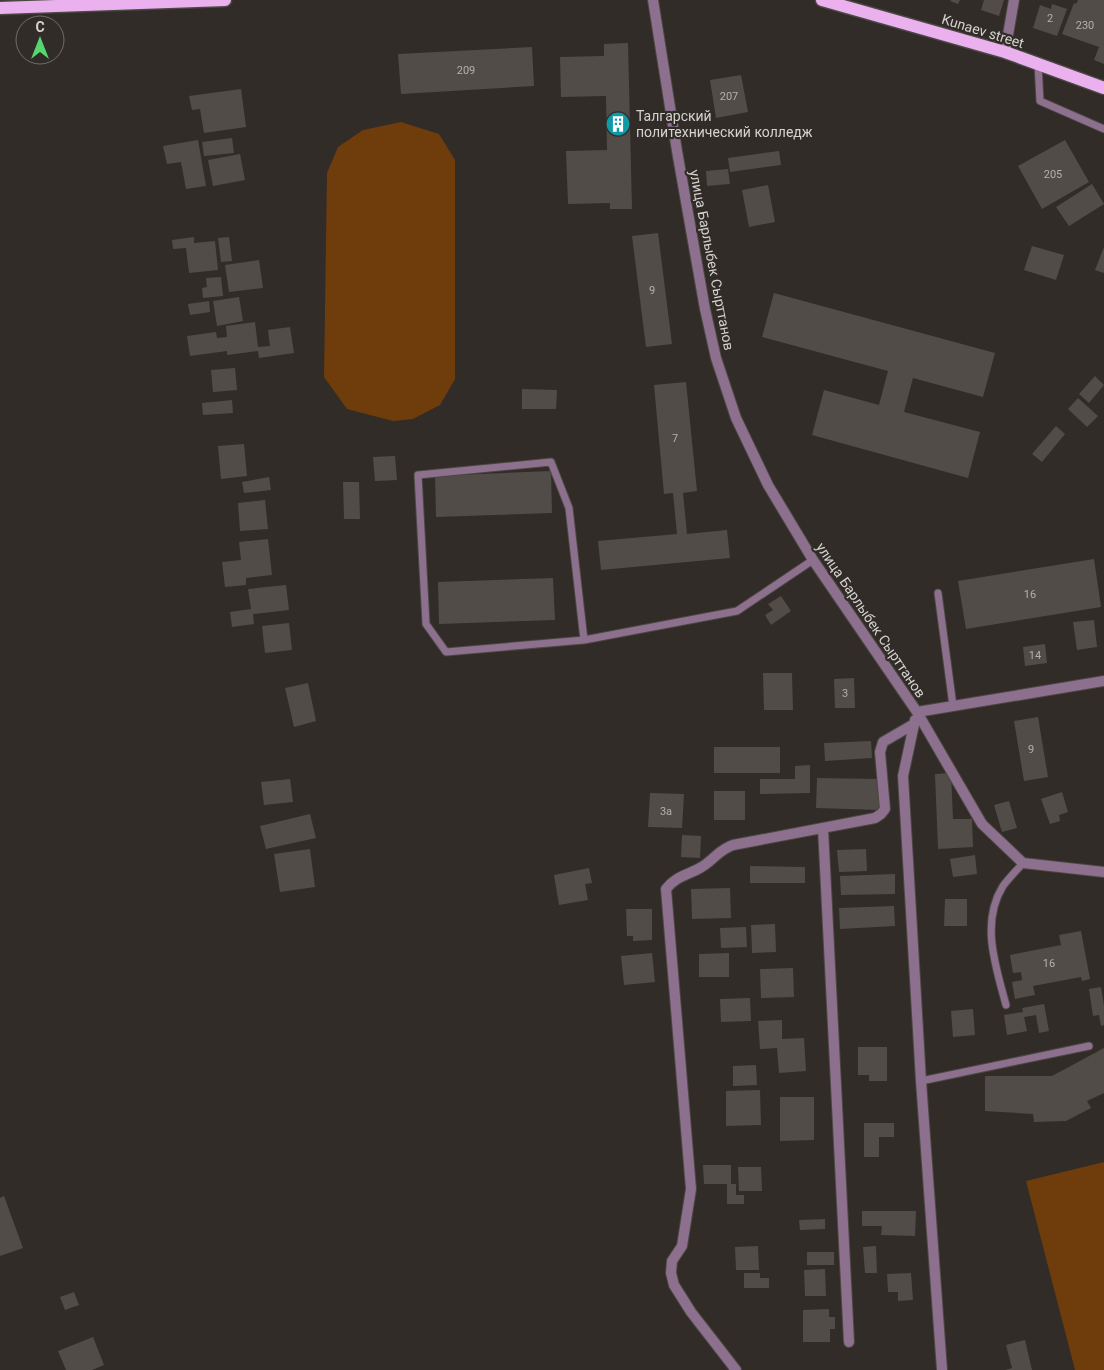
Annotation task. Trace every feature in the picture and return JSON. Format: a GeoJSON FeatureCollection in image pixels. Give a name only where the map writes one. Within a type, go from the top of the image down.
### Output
{"type":"FeatureCollection","features":[{"type":"Feature","properties":{"kind":"main road"},"geometry":{"type":"LineString","coordinates":[[0,8],[225,0]]}},
{"type":"Feature","properties":{"kind":"main road","name":"Kunaev street"},"geometry":{"type":"LineString","coordinates":[[822,0],[1005,52],[1104,88]]}},
{"type":"Feature","properties":{"kind":"street","name":"улица Барлыбек Сырттанов"},"geometry":{"type":"LineString","coordinates":[[653,0],[705,310],[716,358],[736,418],[768,485],[813,560],[917,712],[982,824],[1023,863]]}},
{"type":"Feature","properties":{"kind":"street"},"geometry":{"type":"LineString","coordinates":[[1005,52],[1014,0]]}},
{"type":"Feature","properties":{"kind":"street"},"geometry":{"type":"LineString","coordinates":[[942,1370],[921,1081],[903,776],[914,724],[917,712],[1104,681]]}},
{"type":"Feature","properties":{"kind":"street"},"geometry":{"type":"LineString","coordinates":[[736,1370],[690,1312],[674,1285],[671,1273],[672,1260],[682,1246],[690,1189],[666,889],[671,882],[701,868],[724,848],[875,818],[885,809],[880,752],[883,742],[914,724]]}},
{"type":"Feature","properties":{"kind":"street"},"geometry":{"type":"LineString","coordinates":[[823,828],[849,1342]]}},
{"type":"Feature","properties":{"kind":"street"},"geometry":{"type":"LineString","coordinates":[[1023,863],[1104,872]]}},
{"type":"Feature","properties":{"kind":"lane"},"geometry":{"type":"LineString","coordinates":[[1038,64],[1040,101],[1104,130]]}},
{"type":"Feature","properties":{"kind":"lane"},"geometry":{"type":"LineString","coordinates":[[584,640],[569,508],[551,462],[418,475],[426,624],[446,652],[584,640],[737,611],[813,560]]}},
{"type":"Feature","properties":{"kind":"lane"},"geometry":{"type":"LineString","coordinates":[[938,593],[953,706]]}},
{"type":"Feature","properties":{"kind":"lane"},"geometry":{"type":"LineString","coordinates":[[1006,1005],[993,957],[992,921],[994,906],[1003,886],[1023,863]]}},
{"type":"Feature","properties":{"kind":"lane"},"geometry":{"type":"LineString","coordinates":[[921,1081],[1089,1046]]}},
{"type":"Feature","properties":{"kind":"shaded area"},"geometry":{"type":"Polygon","coordinates":[[[401,122],[439,134],[455,160],[455,379],[440,405],[413,419],[393,421],[347,409],[324,377],[327,173],[338,147],[363,130],[401,122]]]}},
{"type":"Feature","properties":{"kind":"shaded area"},"geometry":{"type":"Polygon","coordinates":[[[1104,1162],[1104,1370],[1075,1370],[1026,1181],[1104,1162]]]}},
{"type":"Feature","properties":{"kind":"building"},"geometry":{"type":"Polygon","coordinates":[[[951,0],[960,0],[958,4],[951,0]]]}},
{"type":"Feature","properties":{"kind":"building"},"geometry":{"type":"Polygon","coordinates":[[[984,0],[1004,0],[999,16],[981,10],[984,0]]]}},
{"type":"Feature","properties":{"kind":"building"},"geometry":{"type":"Polygon","coordinates":[[[1078,0],[1104,0],[1104,64],[1094,60],[1099,47],[1062,34],[1074,3],[1076,4],[1078,0]]]}},
{"type":"Feature","properties":{"kind":"building"},"geometry":{"type":"Polygon","coordinates":[[[1052,4],[1067,9],[1057,36],[1033,28],[1040,5],[1051,9],[1052,4]]]}},
{"type":"Feature","properties":{"kind":"building","name":"Талгарский политехнический колледж"},"geometry":{"type":"Polygon","coordinates":[[[628,43],[632,209],[610,209],[610,203],[568,204],[566,151],[607,150],[606,96],[561,97],[560,57],[604,56],[604,44],[628,43]]]}},
{"type":"Feature","properties":{"kind":"building"},"geometry":{"type":"Polygon","coordinates":[[[532,47],[534,86],[401,94],[398,54],[532,47]]]}},
{"type":"Feature","properties":{"kind":"building"},"geometry":{"type":"Polygon","coordinates":[[[741,75],[748,112],[716,118],[710,80],[741,75]]]}},
{"type":"Feature","properties":{"kind":"building"},"geometry":{"type":"Polygon","coordinates":[[[241,89],[246,127],[204,133],[200,109],[192,110],[189,96],[241,89]]]}},
{"type":"Feature","properties":{"kind":"building"},"geometry":{"type":"Polygon","coordinates":[[[232,138],[234,153],[204,156],[202,142],[232,138]]]}},
{"type":"Feature","properties":{"kind":"building"},"geometry":{"type":"Polygon","coordinates":[[[198,140],[206,186],[186,189],[181,162],[167,164],[163,146],[198,140]]]}},
{"type":"Feature","properties":{"kind":"building"},"geometry":{"type":"Polygon","coordinates":[[[1065,140],[1089,182],[1042,209],[1018,166],[1065,140]]]}},
{"type":"Feature","properties":{"kind":"building"},"geometry":{"type":"Polygon","coordinates":[[[779,151],[781,165],[730,172],[728,158],[779,151]]]}},
{"type":"Feature","properties":{"kind":"building"},"geometry":{"type":"Polygon","coordinates":[[[240,154],[245,180],[213,186],[208,160],[240,154]]]}},
{"type":"Feature","properties":{"kind":"building"},"geometry":{"type":"Polygon","coordinates":[[[728,169],[730,184],[707,186],[706,171],[728,169]]]}},
{"type":"Feature","properties":{"kind":"building"},"geometry":{"type":"Polygon","coordinates":[[[1092,184],[1104,204],[1069,226],[1056,207],[1092,184]]]}},
{"type":"Feature","properties":{"kind":"building"},"geometry":{"type":"Polygon","coordinates":[[[768,185],[775,222],[749,227],[742,190],[768,185]]]}},
{"type":"Feature","properties":{"kind":"building"},"geometry":{"type":"Polygon","coordinates":[[[658,233],[672,344],[646,347],[632,236],[658,233]]]}},
{"type":"Feature","properties":{"kind":"building"},"geometry":{"type":"Polygon","coordinates":[[[194,237],[194,243],[215,241],[218,270],[189,273],[186,248],[173,249],[172,240],[194,237]]]}},
{"type":"Feature","properties":{"kind":"building"},"geometry":{"type":"Polygon","coordinates":[[[229,237],[232,261],[221,262],[218,238],[229,237]]]}},
{"type":"Feature","properties":{"kind":"building"},"geometry":{"type":"Polygon","coordinates":[[[1032,246],[1064,255],[1056,280],[1024,270],[1032,246]]]}},
{"type":"Feature","properties":{"kind":"building"},"geometry":{"type":"Polygon","coordinates":[[[1104,247],[1104,273],[1095,270],[1104,247]]]}},
{"type":"Feature","properties":{"kind":"building"},"geometry":{"type":"Polygon","coordinates":[[[259,260],[263,288],[229,292],[225,265],[259,260]]]}},
{"type":"Feature","properties":{"kind":"building"},"geometry":{"type":"Polygon","coordinates":[[[221,277],[223,296],[203,298],[202,288],[207,287],[206,278],[221,277]]]}},
{"type":"Feature","properties":{"kind":"building"},"geometry":{"type":"Polygon","coordinates":[[[774,293],[995,353],[983,397],[913,378],[904,412],[980,432],[968,478],[812,435],[824,390],[879,405],[888,371],[762,337],[774,293]]]}},
{"type":"Feature","properties":{"kind":"building"},"geometry":{"type":"Polygon","coordinates":[[[239,297],[243,321],[217,326],[213,301],[239,297]]]}},
{"type":"Feature","properties":{"kind":"building"},"geometry":{"type":"Polygon","coordinates":[[[209,301],[210,312],[190,315],[188,304],[209,301]]]}},
{"type":"Feature","properties":{"kind":"building"},"geometry":{"type":"Polygon","coordinates":[[[255,322],[258,347],[270,346],[268,330],[290,327],[294,353],[259,358],[258,351],[227,355],[227,351],[190,356],[187,336],[216,332],[217,338],[227,337],[226,326],[255,322]]]}},
{"type":"Feature","properties":{"kind":"building"},"geometry":{"type":"Polygon","coordinates":[[[235,368],[237,390],[213,392],[211,370],[235,368]]]}},
{"type":"Feature","properties":{"kind":"building"},"geometry":{"type":"Polygon","coordinates":[[[1095,376],[1104,385],[1089,403],[1079,394],[1095,376]]]}},
{"type":"Feature","properties":{"kind":"building"},"geometry":{"type":"Polygon","coordinates":[[[686,382],[697,491],[683,493],[687,534],[727,530],[730,558],[601,570],[598,541],[677,534],[673,493],[664,494],[654,385],[686,382]]]}},
{"type":"Feature","properties":{"kind":"building"},"geometry":{"type":"Polygon","coordinates":[[[522,389],[557,390],[556,409],[522,409],[522,389]]]}},
{"type":"Feature","properties":{"kind":"building"},"geometry":{"type":"Polygon","coordinates":[[[1078,398],[1098,416],[1087,427],[1068,409],[1078,398]]]}},
{"type":"Feature","properties":{"kind":"building"},"geometry":{"type":"Polygon","coordinates":[[[232,400],[233,413],[203,415],[202,403],[232,400]]]}},
{"type":"Feature","properties":{"kind":"building"},"geometry":{"type":"Polygon","coordinates":[[[1056,426],[1065,434],[1042,462],[1032,454],[1056,426]]]}},
{"type":"Feature","properties":{"kind":"building"},"geometry":{"type":"Polygon","coordinates":[[[244,444],[247,476],[221,479],[218,446],[244,444]]]}},
{"type":"Feature","properties":{"kind":"building"},"geometry":{"type":"Polygon","coordinates":[[[395,456],[397,480],[375,481],[373,457],[395,456]]]}},
{"type":"Feature","properties":{"kind":"building"},"geometry":{"type":"Polygon","coordinates":[[[551,471],[552,513],[436,517],[435,476],[551,471]]]}},
{"type":"Feature","properties":{"kind":"building"},"geometry":{"type":"Polygon","coordinates":[[[269,477],[271,490],[244,493],[242,482],[269,477]]]}},
{"type":"Feature","properties":{"kind":"building"},"geometry":{"type":"Polygon","coordinates":[[[343,482],[359,482],[360,519],[344,519],[343,482]]]}},
{"type":"Feature","properties":{"kind":"building"},"geometry":{"type":"Polygon","coordinates":[[[265,500],[268,529],[240,531],[238,503],[265,500]]]}},
{"type":"Feature","properties":{"kind":"building"},"geometry":{"type":"Polygon","coordinates":[[[268,539],[272,575],[246,578],[246,585],[225,587],[222,562],[241,560],[239,542],[268,539]]]}},
{"type":"Feature","properties":{"kind":"building"},"geometry":{"type":"Polygon","coordinates":[[[1094,559],[1101,607],[966,629],[958,581],[1094,559]]]}},
{"type":"Feature","properties":{"kind":"building"},"geometry":{"type":"Polygon","coordinates":[[[553,578],[555,620],[439,624],[438,582],[553,578]]]}},
{"type":"Feature","properties":{"kind":"building"},"geometry":{"type":"Polygon","coordinates":[[[286,585],[289,610],[253,614],[254,624],[232,627],[230,612],[251,609],[248,589],[286,585]]]}},
{"type":"Feature","properties":{"kind":"building"},"geometry":{"type":"Polygon","coordinates":[[[781,596],[791,611],[771,625],[765,615],[773,610],[768,604],[781,596]]]}},
{"type":"Feature","properties":{"kind":"building"},"geometry":{"type":"Polygon","coordinates":[[[1094,620],[1097,647],[1077,650],[1073,622],[1094,620]]]}},
{"type":"Feature","properties":{"kind":"building"},"geometry":{"type":"Polygon","coordinates":[[[289,623],[292,650],[265,653],[262,626],[289,623]]]}},
{"type":"Feature","properties":{"kind":"building"},"geometry":{"type":"Polygon","coordinates":[[[1045,644],[1047,663],[1025,666],[1023,647],[1045,644]]]}},
{"type":"Feature","properties":{"kind":"building"},"geometry":{"type":"Polygon","coordinates":[[[763,673],[792,673],[793,710],[764,710],[763,673]]]}},
{"type":"Feature","properties":{"kind":"building"},"geometry":{"type":"Polygon","coordinates":[[[854,678],[855,708],[835,708],[834,679],[854,678]]]}},
{"type":"Feature","properties":{"kind":"building"},"geometry":{"type":"Polygon","coordinates":[[[308,683],[316,721],[294,727],[285,688],[308,683]]]}},
{"type":"Feature","properties":{"kind":"building"},"geometry":{"type":"Polygon","coordinates":[[[1038,717],[1048,777],[1024,781],[1014,721],[1038,717]]]}},
{"type":"Feature","properties":{"kind":"building"},"geometry":{"type":"Polygon","coordinates":[[[871,741],[872,758],[825,761],[824,743],[871,741]]]}},
{"type":"Feature","properties":{"kind":"building"},"geometry":{"type":"Polygon","coordinates":[[[714,747],[780,747],[780,773],[714,773],[714,747]]]}},
{"type":"Feature","properties":{"kind":"building"},"geometry":{"type":"Polygon","coordinates":[[[810,765],[810,793],[760,794],[760,779],[795,779],[795,766],[810,765]]]}},
{"type":"Feature","properties":{"kind":"building"},"geometry":{"type":"Polygon","coordinates":[[[951,773],[953,819],[972,819],[973,847],[938,849],[935,774],[951,773]]]}},
{"type":"Feature","properties":{"kind":"building"},"geometry":{"type":"Polygon","coordinates":[[[817,778],[879,779],[879,810],[816,808],[817,778]]]}},
{"type":"Feature","properties":{"kind":"building"},"geometry":{"type":"Polygon","coordinates":[[[290,779],[293,802],[264,805],[261,782],[290,779]]]}},
{"type":"Feature","properties":{"kind":"building"},"geometry":{"type":"Polygon","coordinates":[[[714,791],[745,791],[745,820],[714,820],[714,791]]]}},
{"type":"Feature","properties":{"kind":"building"},"geometry":{"type":"Polygon","coordinates":[[[1062,792],[1068,812],[1059,815],[1060,821],[1050,824],[1041,799],[1062,792]]]}},
{"type":"Feature","properties":{"kind":"building"},"geometry":{"type":"Polygon","coordinates":[[[650,793],[684,794],[682,828],[648,827],[650,793]]]}},
{"type":"Feature","properties":{"kind":"building"},"geometry":{"type":"Polygon","coordinates":[[[1009,801],[1017,828],[1002,832],[994,805],[1009,801]]]}},
{"type":"Feature","properties":{"kind":"building"},"geometry":{"type":"Polygon","coordinates":[[[310,814],[316,838],[266,849],[260,826],[310,814]]]}},
{"type":"Feature","properties":{"kind":"building"},"geometry":{"type":"Polygon","coordinates":[[[682,835],[701,836],[700,858],[681,857],[682,835]]]}},
{"type":"Feature","properties":{"kind":"building"},"geometry":{"type":"Polygon","coordinates":[[[310,849],[315,887],[280,892],[274,854],[310,849]]]}},
{"type":"Feature","properties":{"kind":"building"},"geometry":{"type":"Polygon","coordinates":[[[866,849],[867,871],[839,872],[837,850],[866,849]]]}},
{"type":"Feature","properties":{"kind":"building"},"geometry":{"type":"Polygon","coordinates":[[[975,855],[977,874],[953,877],[950,859],[975,855]]]}},
{"type":"Feature","properties":{"kind":"building"},"geometry":{"type":"Polygon","coordinates":[[[750,866],[805,867],[805,883],[750,883],[750,866]]]}},
{"type":"Feature","properties":{"kind":"building"},"geometry":{"type":"Polygon","coordinates":[[[589,868],[592,883],[585,884],[588,900],[559,905],[554,875],[589,868]]]}},
{"type":"Feature","properties":{"kind":"building"},"geometry":{"type":"Polygon","coordinates":[[[895,874],[895,894],[841,895],[840,876],[895,874]]]}},
{"type":"Feature","properties":{"kind":"building"},"geometry":{"type":"Polygon","coordinates":[[[730,888],[731,918],[692,919],[691,889],[730,888]]]}},
{"type":"Feature","properties":{"kind":"building"},"geometry":{"type":"Polygon","coordinates":[[[945,899],[967,899],[967,926],[944,926],[945,899]]]}},
{"type":"Feature","properties":{"kind":"building"},"geometry":{"type":"Polygon","coordinates":[[[894,906],[895,926],[840,929],[839,908],[894,906]]]}},
{"type":"Feature","properties":{"kind":"building"},"geometry":{"type":"Polygon","coordinates":[[[626,909],[652,909],[652,940],[633,941],[633,936],[627,936],[626,909]]]}},
{"type":"Feature","properties":{"kind":"building"},"geometry":{"type":"Polygon","coordinates":[[[775,924],[776,952],[752,953],[751,925],[775,924]]]}},
{"type":"Feature","properties":{"kind":"building"},"geometry":{"type":"Polygon","coordinates":[[[746,927],[747,947],[721,948],[720,928],[746,927]]]}},
{"type":"Feature","properties":{"kind":"building"},"geometry":{"type":"Polygon","coordinates":[[[1081,931],[1090,979],[1082,981],[1081,977],[1033,986],[1035,995],[1015,999],[1012,982],[1022,980],[1021,972],[1013,973],[1010,955],[1061,945],[1059,935],[1081,931]]]}},
{"type":"Feature","properties":{"kind":"building"},"geometry":{"type":"Polygon","coordinates":[[[652,953],[655,982],[624,985],[621,956],[652,953]]]}},
{"type":"Feature","properties":{"kind":"building"},"geometry":{"type":"Polygon","coordinates":[[[729,953],[729,977],[699,977],[699,954],[729,953]]]}},
{"type":"Feature","properties":{"kind":"building"},"geometry":{"type":"Polygon","coordinates":[[[793,968],[794,997],[761,998],[760,969],[793,968]]]}},
{"type":"Feature","properties":{"kind":"building"},"geometry":{"type":"Polygon","coordinates":[[[1101,987],[1104,1025],[1101,1026],[1099,1015],[1093,1016],[1089,989],[1101,987]]]}},
{"type":"Feature","properties":{"kind":"building"},"geometry":{"type":"Polygon","coordinates":[[[750,998],[751,1021],[721,1022],[720,999],[750,998]]]}},
{"type":"Feature","properties":{"kind":"building"},"geometry":{"type":"Polygon","coordinates":[[[1044,1004],[1049,1031],[1039,1033],[1036,1015],[1024,1017],[1027,1031],[1007,1035],[1004,1015],[1023,1012],[1022,1008],[1044,1004]]]}},
{"type":"Feature","properties":{"kind":"building"},"geometry":{"type":"Polygon","coordinates":[[[973,1009],[975,1035],[953,1037],[951,1011],[973,1009]]]}},
{"type":"Feature","properties":{"kind":"building"},"geometry":{"type":"Polygon","coordinates":[[[782,1020],[782,1039],[804,1038],[806,1071],[779,1073],[777,1048],[760,1049],[758,1021],[782,1020]]]}},
{"type":"Feature","properties":{"kind":"building"},"geometry":{"type":"Polygon","coordinates":[[[858,1047],[887,1047],[887,1081],[869,1081],[869,1075],[858,1075],[858,1047]]]}},
{"type":"Feature","properties":{"kind":"building"},"geometry":{"type":"Polygon","coordinates":[[[1104,1048],[1104,1093],[1087,1101],[1091,1108],[1066,1121],[1034,1122],[1033,1114],[985,1111],[985,1076],[1052,1076],[1104,1048]]]}},
{"type":"Feature","properties":{"kind":"building"},"geometry":{"type":"Polygon","coordinates":[[[756,1065],[757,1085],[733,1086],[733,1066],[756,1065]]]}},
{"type":"Feature","properties":{"kind":"building"},"geometry":{"type":"Polygon","coordinates":[[[760,1090],[761,1125],[726,1126],[726,1091],[760,1090]]]}},
{"type":"Feature","properties":{"kind":"building"},"geometry":{"type":"Polygon","coordinates":[[[780,1097],[814,1097],[814,1140],[780,1141],[780,1097]]]}},
{"type":"Feature","properties":{"kind":"building"},"geometry":{"type":"Polygon","coordinates":[[[864,1123],[894,1123],[894,1137],[879,1137],[879,1157],[864,1157],[864,1123]]]}},
{"type":"Feature","properties":{"kind":"building"},"geometry":{"type":"Polygon","coordinates":[[[703,1165],[731,1165],[731,1184],[736,1184],[736,1195],[744,1195],[744,1204],[727,1204],[727,1184],[704,1184],[703,1165]]]}},
{"type":"Feature","properties":{"kind":"building"},"geometry":{"type":"Polygon","coordinates":[[[738,1167],[761,1167],[762,1191],[739,1191],[738,1167]]]}},
{"type":"Feature","properties":{"kind":"building"},"geometry":{"type":"Polygon","coordinates":[[[4,1196],[23,1248],[0,1256],[0,1198],[4,1196]]]}},
{"type":"Feature","properties":{"kind":"building"},"geometry":{"type":"Polygon","coordinates":[[[862,1211],[916,1211],[915,1236],[881,1235],[882,1226],[862,1226],[862,1211]]]}},
{"type":"Feature","properties":{"kind":"building"},"geometry":{"type":"Polygon","coordinates":[[[825,1219],[825,1229],[800,1230],[799,1220],[825,1219]]]}},
{"type":"Feature","properties":{"kind":"building"},"geometry":{"type":"Polygon","coordinates":[[[758,1246],[759,1270],[736,1270],[735,1247],[758,1246]]]}},
{"type":"Feature","properties":{"kind":"building"},"geometry":{"type":"Polygon","coordinates":[[[876,1246],[877,1273],[865,1273],[863,1247],[876,1246]]]}},
{"type":"Feature","properties":{"kind":"building"},"geometry":{"type":"Polygon","coordinates":[[[807,1252],[834,1252],[834,1265],[807,1265],[807,1252]]]}},
{"type":"Feature","properties":{"kind":"building"},"geometry":{"type":"Polygon","coordinates":[[[825,1269],[826,1296],[805,1296],[804,1270],[825,1269]]]}},
{"type":"Feature","properties":{"kind":"building"},"geometry":{"type":"Polygon","coordinates":[[[744,1273],[760,1273],[760,1278],[769,1278],[769,1288],[744,1288],[744,1273]]]}},
{"type":"Feature","properties":{"kind":"building"},"geometry":{"type":"Polygon","coordinates":[[[911,1273],[913,1300],[898,1301],[898,1292],[888,1292],[887,1274],[911,1273]]]}},
{"type":"Feature","properties":{"kind":"building"},"geometry":{"type":"Polygon","coordinates":[[[74,1292],[79,1305],[65,1310],[60,1297],[74,1292]]]}},
{"type":"Feature","properties":{"kind":"building"},"geometry":{"type":"Polygon","coordinates":[[[829,1309],[829,1317],[835,1317],[835,1329],[830,1329],[830,1342],[803,1342],[803,1310],[829,1309]]]}},
{"type":"Feature","properties":{"kind":"building"},"geometry":{"type":"Polygon","coordinates":[[[93,1337],[104,1365],[92,1370],[66,1370],[58,1351],[93,1337]]]}},
{"type":"Feature","properties":{"kind":"building"},"geometry":{"type":"Polygon","coordinates":[[[1025,1340],[1032,1370],[1005,1370],[1012,1368],[1006,1345],[1025,1340]]]}},
{"type":"Feature","properties":{"kind":"place","name":"Талгарский политехнический колледж"},"geometry":{"type":"Point","coordinates":[618,124]}}]}
